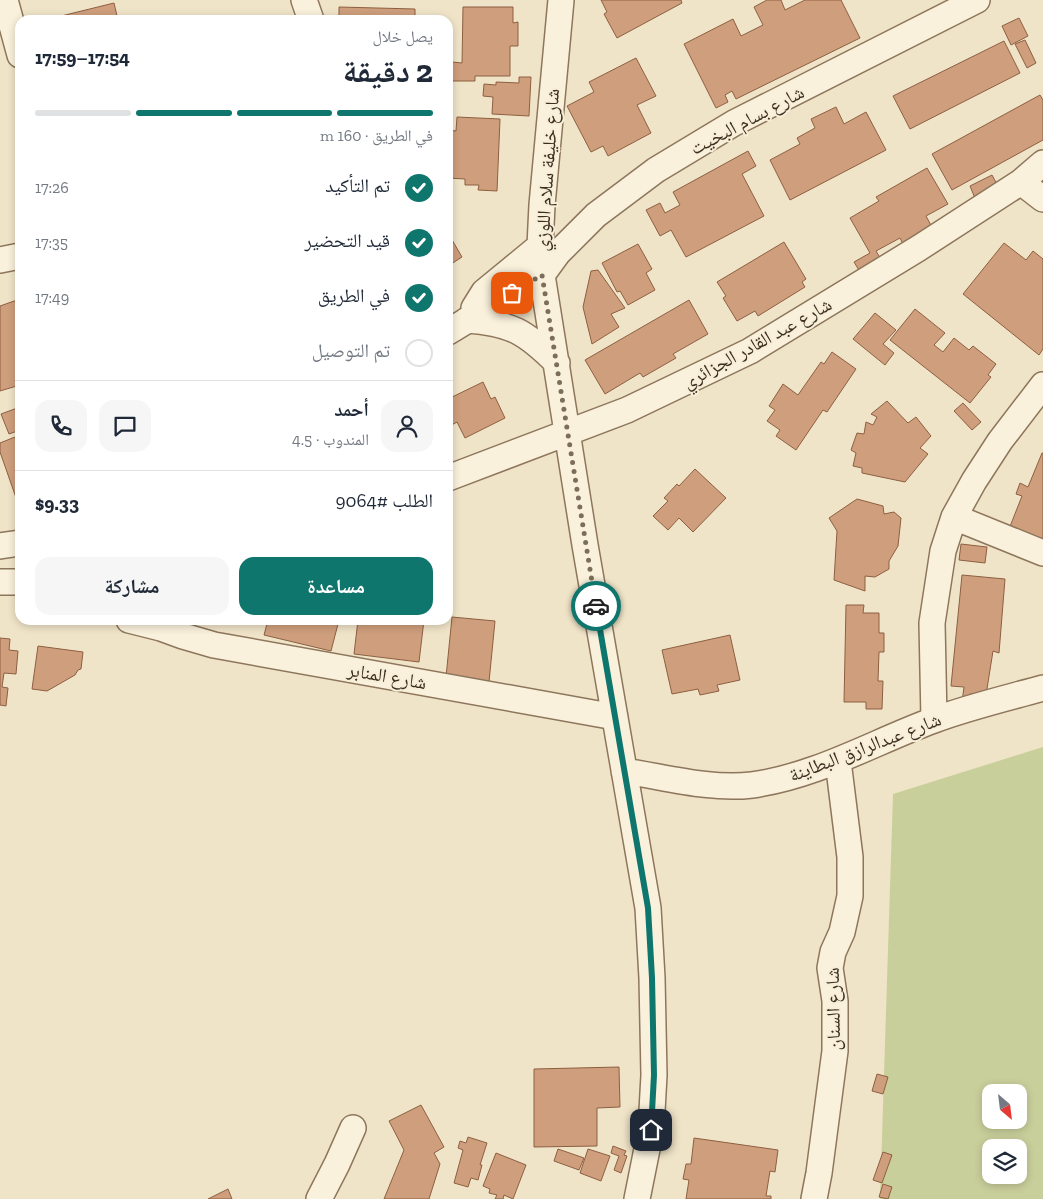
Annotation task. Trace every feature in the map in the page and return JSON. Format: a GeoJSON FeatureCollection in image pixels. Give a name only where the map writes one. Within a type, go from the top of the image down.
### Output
{"type":"FeatureCollection","features":[{"type":"Feature","properties":{"kind":"street"},"geometry":{"type":"LineString","coordinates":[[5,0],[6,26],[15,45]]}},
{"type":"Feature","properties":{"kind":"street"},"geometry":{"type":"LineString","coordinates":[[304,0],[309,15]]}},
{"type":"Feature","properties":{"kind":"street","name":"شارع خليفة سلام اللوزي"},"geometry":{"type":"LineString","coordinates":[[561,0],[544,177],[540,246],[542,275],[585,545],[648,908],[654,1075],[651,1130],[637,1199]]}},
{"type":"Feature","properties":{"kind":"street","name":"شارع بسام البخيت"},"geometry":{"type":"LineString","coordinates":[[542,275],[558,253],[596,215],[656,170],[734,123],[945,7],[977,0]]}},
{"type":"Feature","properties":{"kind":"street","name":"شارع عبد القادر الجزائري"},"geometry":{"type":"LineString","coordinates":[[453,476],[627,410],[750,351],[919,248],[1021,182],[1043,163]]}},
{"type":"Feature","properties":{"kind":"street"},"geometry":{"type":"LineString","coordinates":[[1021,182],[1043,199]]}},
{"type":"Feature","properties":{"kind":"street"},"geometry":{"type":"LineString","coordinates":[[457,326],[484,292],[540,246]]}},
{"type":"Feature","properties":{"kind":"street"},"geometry":{"type":"LineString","coordinates":[[0,260],[15,257]]}},
{"type":"Feature","properties":{"kind":"street"},"geometry":{"type":"LineString","coordinates":[[457,326],[542,275]]}},
{"type":"Feature","properties":{"kind":"street"},"geometry":{"type":"LineString","coordinates":[[457,326],[499,324],[521,332],[537,342],[557,363]]}},
{"type":"Feature","properties":{"kind":"street"},"geometry":{"type":"LineString","coordinates":[[934,720],[932,623],[943,552],[954,517],[990,457],[1043,384]]}},
{"type":"Feature","properties":{"kind":"street"},"geometry":{"type":"LineString","coordinates":[[954,517],[1043,553]]}},
{"type":"Feature","properties":{"kind":"street"},"geometry":{"type":"LineString","coordinates":[[0,546],[15,544]]}},
{"type":"Feature","properties":{"kind":"street"},"geometry":{"type":"LineString","coordinates":[[0,582],[15,582]]}},
{"type":"Feature","properties":{"kind":"street","name":"شارع المنابر"},"geometry":{"type":"LineString","coordinates":[[160,625],[183,636],[214,644],[614,717]]}},
{"type":"Feature","properties":{"kind":"street","name":"شارع عبدالرازق البطاينة"},"geometry":{"type":"LineString","coordinates":[[624,770],[712,785],[751,785],[783,779],[838,761],[934,720],[1043,688]]}},
{"type":"Feature","properties":{"kind":"street","name":"شارع السنان"},"geometry":{"type":"LineString","coordinates":[[814,1199],[835,1051],[834,1001],[830,968],[833,952],[842,932],[850,896],[850,857],[838,761]]}},
{"type":"Feature","properties":{"kind":"street"},"geometry":{"type":"LineString","coordinates":[[319,1199],[353,1128]]}},
{"type":"Feature","properties":{"kind":"green space"},"geometry":{"type":"Polygon","coordinates":[[[1043,747],[1043,1199],[880,1199],[893,794],[1043,747]]]}},
{"type":"Feature","properties":{"kind":"building"},"geometry":{"type":"Polygon","coordinates":[[[601,0],[681,0],[682,3],[617,38],[604,14],[607,12],[601,0]]]}},
{"type":"Feature","properties":{"kind":"building"},"geometry":{"type":"Polygon","coordinates":[[[767,0],[781,0],[785,10],[805,0],[841,0],[860,38],[736,99],[732,91],[725,95],[728,102],[716,108],[684,44],[733,19],[741,36],[763,25],[754,7],[767,0]]]}},
{"type":"Feature","properties":{"kind":"building"},"geometry":{"type":"Polygon","coordinates":[[[114,3],[117,15],[65,15],[114,3]]]}},
{"type":"Feature","properties":{"kind":"building"},"geometry":{"type":"Polygon","coordinates":[[[339,7],[415,9],[415,15],[339,15],[339,7]]]}},
{"type":"Feature","properties":{"kind":"building"},"geometry":{"type":"Polygon","coordinates":[[[463,7],[513,7],[513,23],[518,22],[518,46],[510,46],[510,76],[475,76],[475,81],[453,81],[453,62],[462,63],[463,7]]]}},
{"type":"Feature","properties":{"kind":"building"},"geometry":{"type":"Polygon","coordinates":[[[1019,18],[1028,36],[1011,45],[1002,26],[1019,18]]]}},
{"type":"Feature","properties":{"kind":"building"},"geometry":{"type":"Polygon","coordinates":[[[1025,40],[1036,63],[1027,68],[1015,44],[1025,40]]]}},
{"type":"Feature","properties":{"kind":"building"},"geometry":{"type":"Polygon","coordinates":[[[1004,41],[1020,73],[910,129],[893,96],[1004,41]]]}},
{"type":"Feature","properties":{"kind":"building"},"geometry":{"type":"Polygon","coordinates":[[[636,58],[656,96],[637,105],[651,133],[608,156],[603,146],[591,152],[567,106],[594,92],[589,82],[636,58]]]}},
{"type":"Feature","properties":{"kind":"building"},"geometry":{"type":"Polygon","coordinates":[[[519,77],[531,77],[529,116],[492,114],[493,97],[483,96],[484,84],[496,85],[496,82],[519,83],[519,77]]]}},
{"type":"Feature","properties":{"kind":"building"},"geometry":{"type":"Polygon","coordinates":[[[1040,95],[1043,100],[1043,140],[952,190],[932,154],[1040,95]]]}},
{"type":"Feature","properties":{"kind":"building"},"geometry":{"type":"Polygon","coordinates":[[[836,107],[844,124],[866,112],[886,150],[790,200],[770,160],[800,144],[797,138],[815,128],[811,119],[836,107]]]}},
{"type":"Feature","properties":{"kind":"building"},"geometry":{"type":"Polygon","coordinates":[[[457,117],[500,119],[497,191],[478,190],[479,185],[465,185],[465,179],[453,178],[453,131],[456,131],[457,117]]]}},
{"type":"Feature","properties":{"kind":"building"},"geometry":{"type":"Polygon","coordinates":[[[748,151],[756,166],[742,174],[764,216],[686,257],[671,230],[660,236],[646,210],[660,203],[665,213],[680,205],[673,192],[748,151]]]}},
{"type":"Feature","properties":{"kind":"building"},"geometry":{"type":"Polygon","coordinates":[[[927,168],[948,204],[926,216],[933,229],[904,246],[900,238],[876,251],[886,268],[865,280],[854,262],[870,253],[850,218],[879,201],[876,197],[927,168]]]}},
{"type":"Feature","properties":{"kind":"building"},"geometry":{"type":"Polygon","coordinates":[[[992,175],[1001,192],[977,203],[970,186],[992,175]]]}},
{"type":"Feature","properties":{"kind":"building"},"geometry":{"type":"Polygon","coordinates":[[[453,242],[462,257],[453,263],[453,242]]]}},
{"type":"Feature","properties":{"kind":"building"},"geometry":{"type":"Polygon","coordinates":[[[784,242],[806,279],[802,282],[805,287],[758,316],[755,311],[737,321],[723,298],[726,296],[717,282],[784,242]]]}},
{"type":"Feature","properties":{"kind":"building"},"geometry":{"type":"Polygon","coordinates":[[[1004,243],[1026,260],[1033,251],[1043,259],[1043,349],[1039,355],[963,294],[1004,243]]]}},
{"type":"Feature","properties":{"kind":"building"},"geometry":{"type":"Polygon","coordinates":[[[638,244],[652,269],[646,273],[655,290],[628,305],[620,291],[617,292],[602,263],[638,244]]]}},
{"type":"Feature","properties":{"kind":"building"},"geometry":{"type":"Polygon","coordinates":[[[598,270],[625,308],[611,314],[619,327],[592,344],[583,307],[591,271],[598,270]]]}},
{"type":"Feature","properties":{"kind":"building"},"geometry":{"type":"Polygon","coordinates":[[[689,300],[708,334],[673,354],[676,358],[643,377],[640,373],[605,394],[585,360],[689,300]]]}},
{"type":"Feature","properties":{"kind":"building"},"geometry":{"type":"Polygon","coordinates":[[[15,301],[15,386],[0,391],[0,306],[15,301]]]}},
{"type":"Feature","properties":{"kind":"building"},"geometry":{"type":"Polygon","coordinates":[[[915,309],[945,333],[934,345],[943,352],[954,338],[969,350],[973,346],[996,364],[988,375],[991,377],[970,403],[890,340],[915,309]]]}},
{"type":"Feature","properties":{"kind":"building"},"geometry":{"type":"Polygon","coordinates":[[[875,313],[896,330],[883,344],[894,353],[885,365],[853,339],[875,313]]]}},
{"type":"Feature","properties":{"kind":"building"},"geometry":{"type":"Polygon","coordinates":[[[832,352],[856,369],[827,412],[823,410],[796,450],[776,436],[780,430],[767,421],[775,410],[769,406],[783,384],[798,395],[821,362],[824,364],[832,352]]]}},
{"type":"Feature","properties":{"kind":"building"},"geometry":{"type":"Polygon","coordinates":[[[483,382],[491,399],[495,397],[505,418],[465,438],[457,422],[453,424],[453,397],[483,382]]]}},
{"type":"Feature","properties":{"kind":"building"},"geometry":{"type":"Polygon","coordinates":[[[887,401],[908,423],[916,417],[931,436],[920,448],[928,454],[905,482],[862,473],[862,468],[853,466],[856,453],[851,450],[857,433],[864,434],[866,422],[873,425],[877,417],[871,414],[887,401]]]}},
{"type":"Feature","properties":{"kind":"building"},"geometry":{"type":"Polygon","coordinates":[[[963,403],[981,422],[972,430],[954,411],[963,403]]]}},
{"type":"Feature","properties":{"kind":"building"},"geometry":{"type":"Polygon","coordinates":[[[15,409],[15,432],[9,434],[1,414],[15,409]]]}},
{"type":"Feature","properties":{"kind":"building"},"geometry":{"type":"Polygon","coordinates":[[[15,437],[15,495],[0,452],[0,443],[15,437]]]}},
{"type":"Feature","properties":{"kind":"building"},"geometry":{"type":"Polygon","coordinates":[[[1042,453],[1043,544],[1009,529],[1022,496],[1016,494],[1020,483],[1028,487],[1042,453]]]}},
{"type":"Feature","properties":{"kind":"building"},"geometry":{"type":"Polygon","coordinates":[[[695,469],[726,498],[693,532],[679,518],[668,530],[653,516],[668,501],[664,498],[695,469]]]}},
{"type":"Feature","properties":{"kind":"building"},"geometry":{"type":"Polygon","coordinates":[[[857,499],[883,506],[884,514],[894,512],[901,518],[898,546],[889,561],[889,569],[875,577],[865,576],[865,591],[834,580],[837,531],[829,518],[857,499]]]}},
{"type":"Feature","properties":{"kind":"building"},"geometry":{"type":"Polygon","coordinates":[[[961,544],[987,547],[985,563],[959,560],[961,544]]]}},
{"type":"Feature","properties":{"kind":"building"},"geometry":{"type":"Polygon","coordinates":[[[962,575],[1005,579],[999,653],[993,651],[986,695],[970,694],[962,702],[964,687],[951,686],[962,575]]]}},
{"type":"Feature","properties":{"kind":"building"},"geometry":{"type":"Polygon","coordinates":[[[846,605],[864,605],[863,613],[879,613],[879,633],[884,633],[884,652],[879,652],[878,681],[883,681],[882,709],[866,709],[866,702],[844,702],[846,605]]]}},
{"type":"Feature","properties":{"kind":"building"},"geometry":{"type":"Polygon","coordinates":[[[453,617],[495,621],[489,682],[446,677],[453,617]]]}},
{"type":"Feature","properties":{"kind":"building"},"geometry":{"type":"Polygon","coordinates":[[[267,625],[338,625],[331,651],[264,635],[267,625]]]}},
{"type":"Feature","properties":{"kind":"building"},"geometry":{"type":"Polygon","coordinates":[[[357,625],[423,625],[419,662],[354,654],[357,625]]]}},
{"type":"Feature","properties":{"kind":"building"},"geometry":{"type":"Polygon","coordinates":[[[730,635],[740,680],[717,685],[719,691],[700,695],[698,689],[672,694],[662,650],[730,635]]]}},
{"type":"Feature","properties":{"kind":"building"},"geometry":{"type":"Polygon","coordinates":[[[0,638],[10,639],[9,650],[18,651],[16,674],[4,673],[2,687],[8,688],[6,706],[0,705],[0,638]]]}},
{"type":"Feature","properties":{"kind":"building"},"geometry":{"type":"Polygon","coordinates":[[[38,646],[83,652],[81,669],[75,675],[47,691],[32,689],[38,646]]]}},
{"type":"Feature","properties":{"kind":"building"},"geometry":{"type":"Polygon","coordinates":[[[619,1067],[620,1107],[597,1108],[597,1146],[534,1147],[534,1069],[619,1067]]]}},
{"type":"Feature","properties":{"kind":"building"},"geometry":{"type":"Polygon","coordinates":[[[877,1074],[888,1077],[883,1094],[872,1091],[877,1074]]]}},
{"type":"Feature","properties":{"kind":"building"},"geometry":{"type":"Polygon","coordinates":[[[421,1105],[444,1147],[434,1153],[440,1164],[429,1199],[384,1199],[404,1150],[389,1121],[421,1105]]]}},
{"type":"Feature","properties":{"kind":"building"},"geometry":{"type":"Polygon","coordinates":[[[468,1137],[487,1143],[480,1165],[482,1165],[478,1180],[471,1178],[468,1187],[454,1183],[463,1150],[458,1148],[460,1141],[466,1143],[468,1137]]]}},
{"type":"Feature","properties":{"kind":"building"},"geometry":{"type":"Polygon","coordinates":[[[694,1138],[778,1150],[775,1172],[770,1171],[766,1196],[771,1196],[771,1199],[686,1199],[689,1180],[683,1179],[686,1164],[691,1164],[694,1138]]]}},
{"type":"Feature","properties":{"kind":"building"},"geometry":{"type":"Polygon","coordinates":[[[613,1146],[626,1151],[624,1155],[627,1156],[621,1173],[614,1170],[619,1156],[611,1153],[613,1146]]]}},
{"type":"Feature","properties":{"kind":"building"},"geometry":{"type":"Polygon","coordinates":[[[558,1149],[584,1158],[579,1170],[554,1161],[558,1149]]]}},
{"type":"Feature","properties":{"kind":"building"},"geometry":{"type":"Polygon","coordinates":[[[588,1149],[610,1156],[601,1181],[580,1173],[588,1149]]]}},
{"type":"Feature","properties":{"kind":"building"},"geometry":{"type":"Polygon","coordinates":[[[883,1152],[892,1155],[882,1183],[873,1180],[883,1152]]]}},
{"type":"Feature","properties":{"kind":"building"},"geometry":{"type":"Polygon","coordinates":[[[496,1153],[526,1165],[513,1199],[504,1195],[503,1199],[495,1199],[497,1195],[489,1193],[490,1189],[483,1186],[496,1153]]]}},
{"type":"Feature","properties":{"kind":"building"},"geometry":{"type":"Polygon","coordinates":[[[883,1184],[892,1187],[888,1199],[879,1197],[883,1184]]]}},
{"type":"Feature","properties":{"kind":"building"},"geometry":{"type":"Polygon","coordinates":[[[228,1189],[232,1199],[208,1199],[228,1189]]]}},
{"type":"Feature","properties":{"kind":"way so far"},"geometry":{"type":"LineString","coordinates":[[512,293],[542,275],[596,606]]}},
{"type":"Feature","properties":{"kind":"route"},"geometry":{"type":"LineString","coordinates":[[596,606],[648,908],[654,1075],[651,1130]]}}]}
